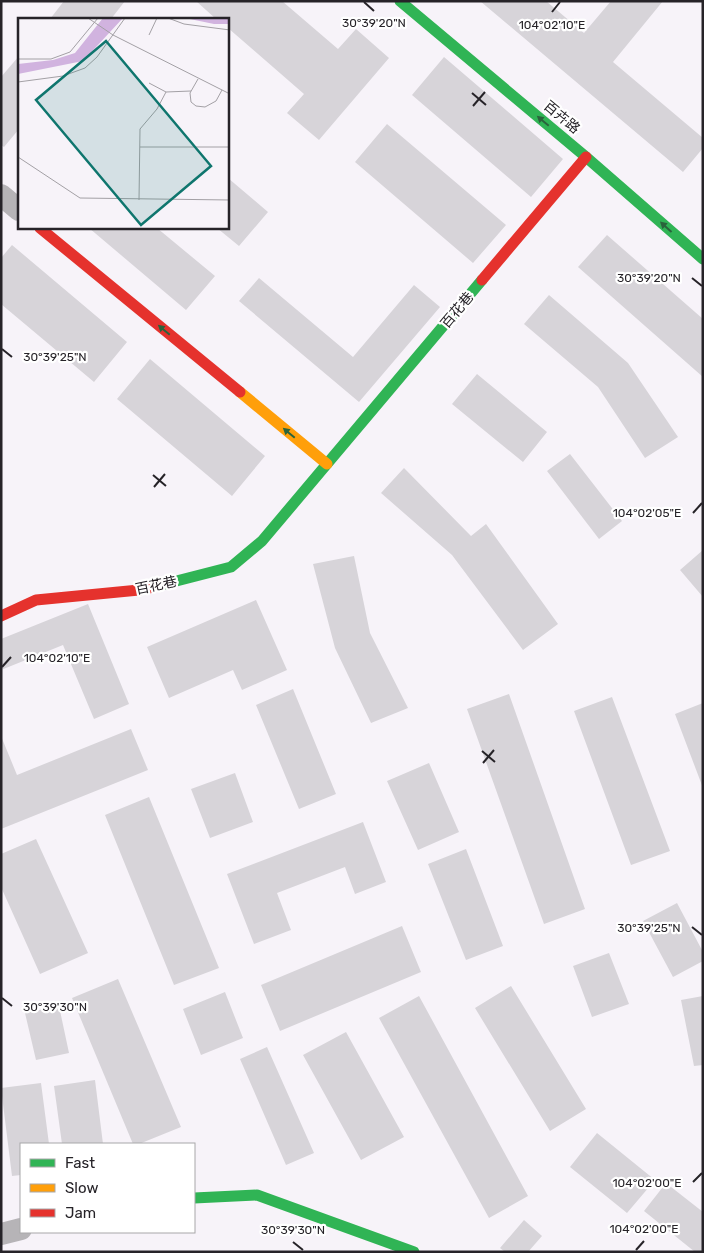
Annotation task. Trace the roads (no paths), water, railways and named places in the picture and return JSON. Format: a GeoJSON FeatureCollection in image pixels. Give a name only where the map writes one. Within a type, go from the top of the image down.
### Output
{"type":"FeatureCollection","features":[{"type":"Feature","properties":{"kind":"street","name":"百卉路"},"geometry":{"type":"LineString","coordinates":[[400,1],[586,157],[703,259]]}},
{"type":"Feature","properties":{"kind":"street","name":"百花巷"},"geometry":{"type":"LineString","coordinates":[[1,616],[36,600],[139,590],[231,567],[262,541],[586,157]]}},
{"type":"Feature","properties":{"kind":"street"},"geometry":{"type":"LineString","coordinates":[[1,195],[18,209]]}},
{"type":"Feature","properties":{"kind":"street"},"geometry":{"type":"LineString","coordinates":[[41,229],[327,464]]}},
{"type":"Feature","properties":{"kind":"street"},"geometry":{"type":"LineString","coordinates":[[195,1198],[257,1195],[414,1252]]}},
{"type":"Feature","properties":{"kind":"street"},"geometry":{"type":"LineString","coordinates":[[1,1234],[20,1228]]}}]}
